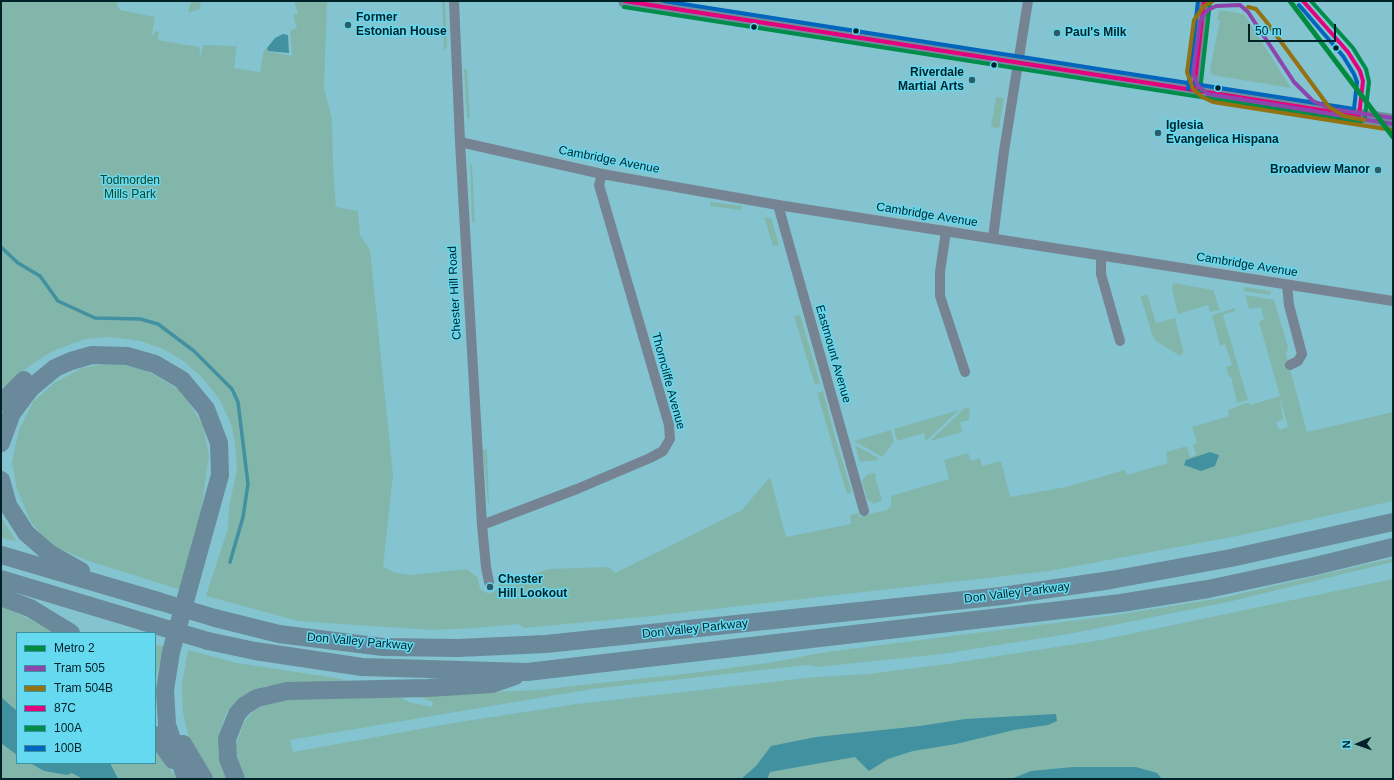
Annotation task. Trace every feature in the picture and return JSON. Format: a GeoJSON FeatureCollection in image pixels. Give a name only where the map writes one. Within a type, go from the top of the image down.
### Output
{"type":"FeatureCollection","features":[{"type":"Feature","properties":{"kind":"highway"},"geometry":{"type":"LineString","coordinates":[[1,403],[20,384],[51,359],[86,346],[106,344],[135,346],[165,357],[192,376],[217,409],[224,424],[230,447],[230,468],[227,490],[180,654],[174,697],[175,715],[179,735],[186,751],[204,779]]}},
{"type":"Feature","properties":{"kind":"highway"},"geometry":{"type":"LineString","coordinates":[[1,443],[12,413],[31,388],[55,368],[71,361],[92,355],[127,356],[147,361],[164,368],[188,386],[206,409],[219,443],[220,475],[171,652],[165,690],[167,725],[186,777]]}},
{"type":"Feature","properties":{"kind":"highway"},"geometry":{"type":"LineString","coordinates":[[1,480],[11,510],[29,538],[49,553],[110,587]]}},
{"type":"Feature","properties":{"kind":"highway","name":"Don Valley Parkway"},"geometry":{"type":"LineString","coordinates":[[1,555],[215,618],[279,634],[383,647],[458,648],[546,644],[1002,596],[1104,582],[1231,558],[1393,522]]}},
{"type":"Feature","properties":{"kind":"highway","name":"Don Valley Parkway"},"geometry":{"type":"LineString","coordinates":[[1,579],[208,641],[255,651],[362,667],[527,672],[1121,603],[1208,589],[1311,567],[1393,547]]}},
{"type":"Feature","properties":{"kind":"highway"},"geometry":{"type":"LineString","coordinates":[[1,597],[30,608],[68,632]]}},
{"type":"Feature","properties":{"kind":"highway"},"geometry":{"type":"LineString","coordinates":[[236,779],[228,759],[227,739],[237,714],[244,706],[257,698],[287,691],[428,688],[492,684],[527,672]]}},
{"type":"Feature","properties":{"kind":"highway"},"geometry":{"type":"LineString","coordinates":[[156,736],[186,777]]}},
{"type":"Feature","properties":{"kind":"main road"},"geometry":{"type":"LineString","coordinates":[[625,1],[1393,121]]}},
{"type":"Feature","properties":{"kind":"street","name":"Chester Hill Road"},"geometry":{"type":"LineString","coordinates":[[454,1],[460,142],[482,526],[486,567],[490,582]]}},
{"type":"Feature","properties":{"kind":"street"},"geometry":{"type":"LineString","coordinates":[[993,238],[1028,1]]}},
{"type":"Feature","properties":{"kind":"street"},"geometry":{"type":"LineString","coordinates":[[1194,90],[1204,1]]}},
{"type":"Feature","properties":{"kind":"street","name":"Cambridge Avenue"},"geometry":{"type":"LineString","coordinates":[[460,142],[602,174],[778,205],[946,230],[1100,256],[1393,301]]}},
{"type":"Feature","properties":{"kind":"street","name":"Thorncliffe Avenue"},"geometry":{"type":"LineString","coordinates":[[482,526],[577,489],[650,458],[663,450],[670,439],[669,425],[599,185],[602,174]]}},
{"type":"Feature","properties":{"kind":"street","name":"Eastmount Avenue"},"geometry":{"type":"LineString","coordinates":[[778,205],[864,511]]}},
{"type":"Feature","properties":{"kind":"street"},"geometry":{"type":"LineString","coordinates":[[946,230],[940,291],[965,372]]}},
{"type":"Feature","properties":{"kind":"street"},"geometry":{"type":"LineString","coordinates":[[1100,256],[1101,274],[1120,341]]}},
{"type":"Feature","properties":{"kind":"street"},"geometry":{"type":"LineString","coordinates":[[1287,285],[1289,305],[1302,354],[1298,361],[1290,365]]}},
{"type":"Feature","properties":{"kind":"green space","name":"Todmorden Mills Park"},"geometry":{"type":"Polygon","coordinates":[[[1,1],[118,1],[117,6],[120,10],[155,17],[152,35],[154,35],[155,31],[159,32],[158,40],[199,47],[201,57],[203,45],[237,46],[234,68],[260,72],[264,50],[267,48],[268,51],[292,56],[290,31],[297,28],[293,15],[298,13],[294,1],[327,1],[324,88],[332,119],[336,207],[358,211],[360,235],[370,250],[393,475],[383,567],[396,573],[411,575],[467,569],[478,578],[480,589],[489,594],[498,589],[500,581],[503,585],[548,569],[609,567],[615,573],[742,510],[770,477],[786,537],[851,524],[850,515],[858,513],[859,517],[887,510],[891,506],[891,496],[949,479],[944,460],[968,453],[971,461],[980,458],[982,466],[1001,461],[1010,497],[1066,487],[1125,470],[1127,475],[1168,463],[1166,452],[1187,446],[1190,457],[1196,455],[1193,444],[1197,443],[1192,427],[1229,416],[1228,410],[1249,402],[1250,405],[1280,396],[1259,322],[1264,319],[1261,307],[1249,309],[1245,295],[1274,300],[1288,347],[1286,354],[1307,432],[1393,412],[1393,501],[1237,536],[1049,571],[652,616],[523,628],[519,624],[431,630],[298,621],[206,596],[228,528],[229,507],[237,468],[235,444],[231,424],[220,400],[201,376],[182,360],[163,349],[141,341],[110,337],[85,339],[53,351],[32,364],[1,389],[1,1]],[[1280,398],[1283,420],[1276,422],[1279,430],[1288,427],[1280,398]]]}},
{"type":"Feature","properties":{"kind":"green space"},"geometry":{"type":"Polygon","coordinates":[[[191,1],[201,1],[200,9],[188,13],[191,1]]]}},
{"type":"Feature","properties":{"kind":"green space"},"geometry":{"type":"Polygon","coordinates":[[[442,1],[445,1],[447,48],[444,50],[442,1]]]}},
{"type":"Feature","properties":{"kind":"green space"},"geometry":{"type":"Polygon","coordinates":[[[1219,10],[1244,14],[1291,88],[1212,75],[1210,69],[1220,20],[1217,20],[1219,10]]]}},
{"type":"Feature","properties":{"kind":"green space"},"geometry":{"type":"Polygon","coordinates":[[[464,69],[467,69],[470,118],[467,119],[464,69]]]}},
{"type":"Feature","properties":{"kind":"green space"},"geometry":{"type":"Polygon","coordinates":[[[996,97],[1004,98],[999,128],[991,127],[996,97]]]}},
{"type":"Feature","properties":{"kind":"green space"},"geometry":{"type":"Polygon","coordinates":[[[470,163],[472,165],[475,222],[472,222],[470,163]]]}},
{"type":"Feature","properties":{"kind":"green space"},"geometry":{"type":"Polygon","coordinates":[[[710,202],[742,206],[741,210],[710,206],[710,202]]]}},
{"type":"Feature","properties":{"kind":"green space"},"geometry":{"type":"Polygon","coordinates":[[[764,217],[771,218],[779,245],[773,246],[764,217]]]}},
{"type":"Feature","properties":{"kind":"green space"},"geometry":{"type":"Polygon","coordinates":[[[1173,283],[1213,290],[1220,310],[1210,312],[1208,305],[1178,314],[1172,288],[1173,283]]]}},
{"type":"Feature","properties":{"kind":"green space"},"geometry":{"type":"Polygon","coordinates":[[[1245,287],[1271,291],[1270,295],[1243,291],[1245,287]]]}},
{"type":"Feature","properties":{"kind":"green space"},"geometry":{"type":"Polygon","coordinates":[[[1147,294],[1156,323],[1175,318],[1183,350],[1183,353],[1180,356],[1156,341],[1152,334],[1140,295],[1143,296],[1147,294]]]}},
{"type":"Feature","properties":{"kind":"green space"},"geometry":{"type":"Polygon","coordinates":[[[1235,308],[1235,311],[1223,315],[1248,400],[1237,403],[1231,377],[1229,377],[1226,367],[1232,365],[1225,344],[1220,346],[1212,315],[1235,308]]]}},
{"type":"Feature","properties":{"kind":"green space"},"geometry":{"type":"Polygon","coordinates":[[[800,315],[820,383],[815,385],[794,316],[800,315]]]}},
{"type":"Feature","properties":{"kind":"green space"},"geometry":{"type":"Polygon","coordinates":[[[112,363],[146,370],[181,391],[203,425],[209,455],[201,511],[181,590],[89,561],[50,545],[31,522],[17,490],[12,462],[19,430],[33,402],[54,383],[82,368],[112,363]]]}},
{"type":"Feature","properties":{"kind":"green space"},"geometry":{"type":"Polygon","coordinates":[[[823,391],[852,493],[847,494],[817,393],[823,391]]]}},
{"type":"Feature","properties":{"kind":"green space"},"geometry":{"type":"Polygon","coordinates":[[[970,407],[969,420],[960,422],[962,432],[930,441],[965,408],[970,407]]]}},
{"type":"Feature","properties":{"kind":"green space"},"geometry":{"type":"Polygon","coordinates":[[[959,410],[926,441],[924,433],[897,441],[894,429],[959,410]]]}},
{"type":"Feature","properties":{"kind":"green space"},"geometry":{"type":"Polygon","coordinates":[[[891,430],[894,442],[883,456],[854,441],[891,430]]]}},
{"type":"Feature","properties":{"kind":"green space"},"geometry":{"type":"Polygon","coordinates":[[[855,445],[878,458],[879,460],[860,462],[855,445]]]}},
{"type":"Feature","properties":{"kind":"green space"},"geometry":{"type":"Polygon","coordinates":[[[487,449],[489,503],[488,504],[483,450],[487,449]]]}},
{"type":"Feature","properties":{"kind":"green space"},"geometry":{"type":"Polygon","coordinates":[[[873,473],[877,476],[875,477],[882,500],[874,504],[867,499],[862,481],[867,475],[873,473]]]}},
{"type":"Feature","properties":{"kind":"green space"},"geometry":{"type":"Polygon","coordinates":[[[1,516],[3,520],[16,541],[1,538],[1,516]]]}},
{"type":"Feature","properties":{"kind":"green space"},"geometry":{"type":"Polygon","coordinates":[[[1393,558],[1393,562],[1228,602],[1074,633],[942,654],[817,667],[808,665],[592,689],[290,740],[293,752],[453,723],[576,704],[816,677],[868,674],[947,664],[1101,640],[1393,579],[1393,779],[246,779],[238,761],[236,745],[244,722],[254,711],[268,703],[290,699],[395,697],[402,698],[408,702],[432,707],[433,702],[415,695],[537,690],[692,673],[774,662],[826,652],[1110,616],[1226,597],[1393,558]]]}},
{"type":"Feature","properties":{"kind":"green space"},"geometry":{"type":"Polygon","coordinates":[[[1,605],[54,632],[16,632],[16,764],[156,764],[156,749],[177,779],[1,779],[1,605]]]}},
{"type":"Feature","properties":{"kind":"green space"},"geometry":{"type":"Polygon","coordinates":[[[156,644],[166,647],[156,679],[156,644]]]}},
{"type":"Feature","properties":{"kind":"green space"},"geometry":{"type":"Polygon","coordinates":[[[188,650],[237,663],[342,679],[342,683],[265,686],[240,698],[230,707],[225,716],[218,740],[218,754],[229,779],[214,779],[205,768],[189,739],[183,712],[182,685],[188,650]]]}},
{"type":"Feature","properties":{"kind":"green space"},"geometry":{"type":"Polygon","coordinates":[[[156,689],[158,696],[156,700],[156,689]]]}},
{"type":"Feature","properties":{"kind":"water"},"geometry":{"type":"Polygon","coordinates":[[[283,34],[288,35],[289,53],[268,51],[267,48],[275,38],[283,34]]]}},
{"type":"Feature","properties":{"kind":"water"},"geometry":{"type":"Polygon","coordinates":[[[1210,452],[1219,455],[1215,466],[1201,471],[1184,465],[1186,460],[1210,452]]]}},
{"type":"Feature","properties":{"kind":"water"},"geometry":{"type":"Polygon","coordinates":[[[1,697],[16,710],[16,754],[1,743],[1,697]]]}},
{"type":"Feature","properties":{"kind":"water"},"geometry":{"type":"Polygon","coordinates":[[[1056,714],[1057,721],[1048,725],[1014,730],[956,744],[913,751],[888,759],[869,771],[855,757],[770,772],[767,779],[741,779],[756,766],[771,746],[816,737],[920,726],[965,719],[1056,714]]]}},
{"type":"Feature","properties":{"kind":"water"},"geometry":{"type":"Polygon","coordinates":[[[32,764],[110,764],[118,779],[83,779],[72,773],[67,775],[44,771],[32,764]]]}},
{"type":"Feature","properties":{"kind":"water"},"geometry":{"type":"Polygon","coordinates":[[[1073,767],[1136,767],[1157,773],[1162,779],[1011,779],[1031,771],[1073,767]]]}},
{"type":"Feature","properties":{"kind":"waterway"},"geometry":{"type":"LineString","coordinates":[[1,247],[18,263],[40,276],[58,301],[95,318],[140,319],[158,324],[194,351],[232,389],[238,402],[248,484],[243,517],[230,562]]}},
{"type":"Feature","properties":{"kind":"metro line","name":"2"},"geometry":{"type":"LineString","coordinates":[[1290,1],[1393,137]]}},
{"type":"Feature","properties":{"kind":"tram line","name":"504B"},"geometry":{"type":"LineString","coordinates":[[1213,1],[1204,6],[1194,20],[1187,72],[1193,89],[1202,97],[1213,102],[1392,130]]}},
{"type":"Feature","properties":{"kind":"tram line","name":"505"},"geometry":{"type":"LineString","coordinates":[[1393,118],[1332,109],[1313,101],[1294,82],[1248,12],[1240,5],[1216,6],[1208,10],[1203,16],[1200,22],[1193,73],[1198,86],[1208,94],[1393,124]]}},
{"type":"Feature","properties":{"kind":"tram line","name":"504B"},"geometry":{"type":"LineString","coordinates":[[1248,7],[1256,9],[1265,20],[1329,107],[1344,116],[1364,120]]}},
{"type":"Feature","properties":{"kind":"transit line","name":"87C"},"geometry":{"type":"LineString","coordinates":[[625,1],[1359,116]]}},
{"type":"Feature","properties":{"kind":"transit line","name":"100B"},"geometry":{"type":"LineString","coordinates":[[664,1],[1354,109],[1357,82],[1354,74],[1343,56],[1299,5]]}},
{"type":"Feature","properties":{"kind":"transit line","name":"100B"},"geometry":{"type":"LineString","coordinates":[[1188,89],[1198,1]]}},
{"type":"Feature","properties":{"kind":"transit line","name":"87C"},"geometry":{"type":"LineString","coordinates":[[1194,90],[1204,1]]}},
{"type":"Feature","properties":{"kind":"transit line","name":"87C"},"geometry":{"type":"LineString","coordinates":[[1303,1],[1348,52],[1360,71],[1363,81],[1359,116]]}},
{"type":"Feature","properties":{"kind":"transit line","name":"100A"},"geometry":{"type":"LineString","coordinates":[[624,7],[1361,122],[1365,117],[1369,82],[1366,69],[1353,48],[1311,1]]}},
{"type":"Feature","properties":{"kind":"transit line","name":"100A"},"geometry":{"type":"LineString","coordinates":[[1200,91],[1210,2]]}},
{"type":"Feature","properties":{"kind":"place","name":"Former Estonian House"},"geometry":{"type":"Point","coordinates":[348,25]}},
{"type":"Feature","properties":{"kind":"place","name":"Paul's Milk"},"geometry":{"type":"Point","coordinates":[1057,33]}},
{"type":"Feature","properties":{"kind":"place","name":"Riverdale Martial Arts"},"geometry":{"type":"Point","coordinates":[972,80]}},
{"type":"Feature","properties":{"kind":"place","name":"Iglesia Evangelica Hispana"},"geometry":{"type":"Point","coordinates":[1158,133]}},
{"type":"Feature","properties":{"kind":"place","name":"Broadview Manor"},"geometry":{"type":"Point","coordinates":[1378,170]}},
{"type":"Feature","properties":{"kind":"place","name":"Chester Hill Lookout"},"geometry":{"type":"Point","coordinates":[490,587]}}]}
